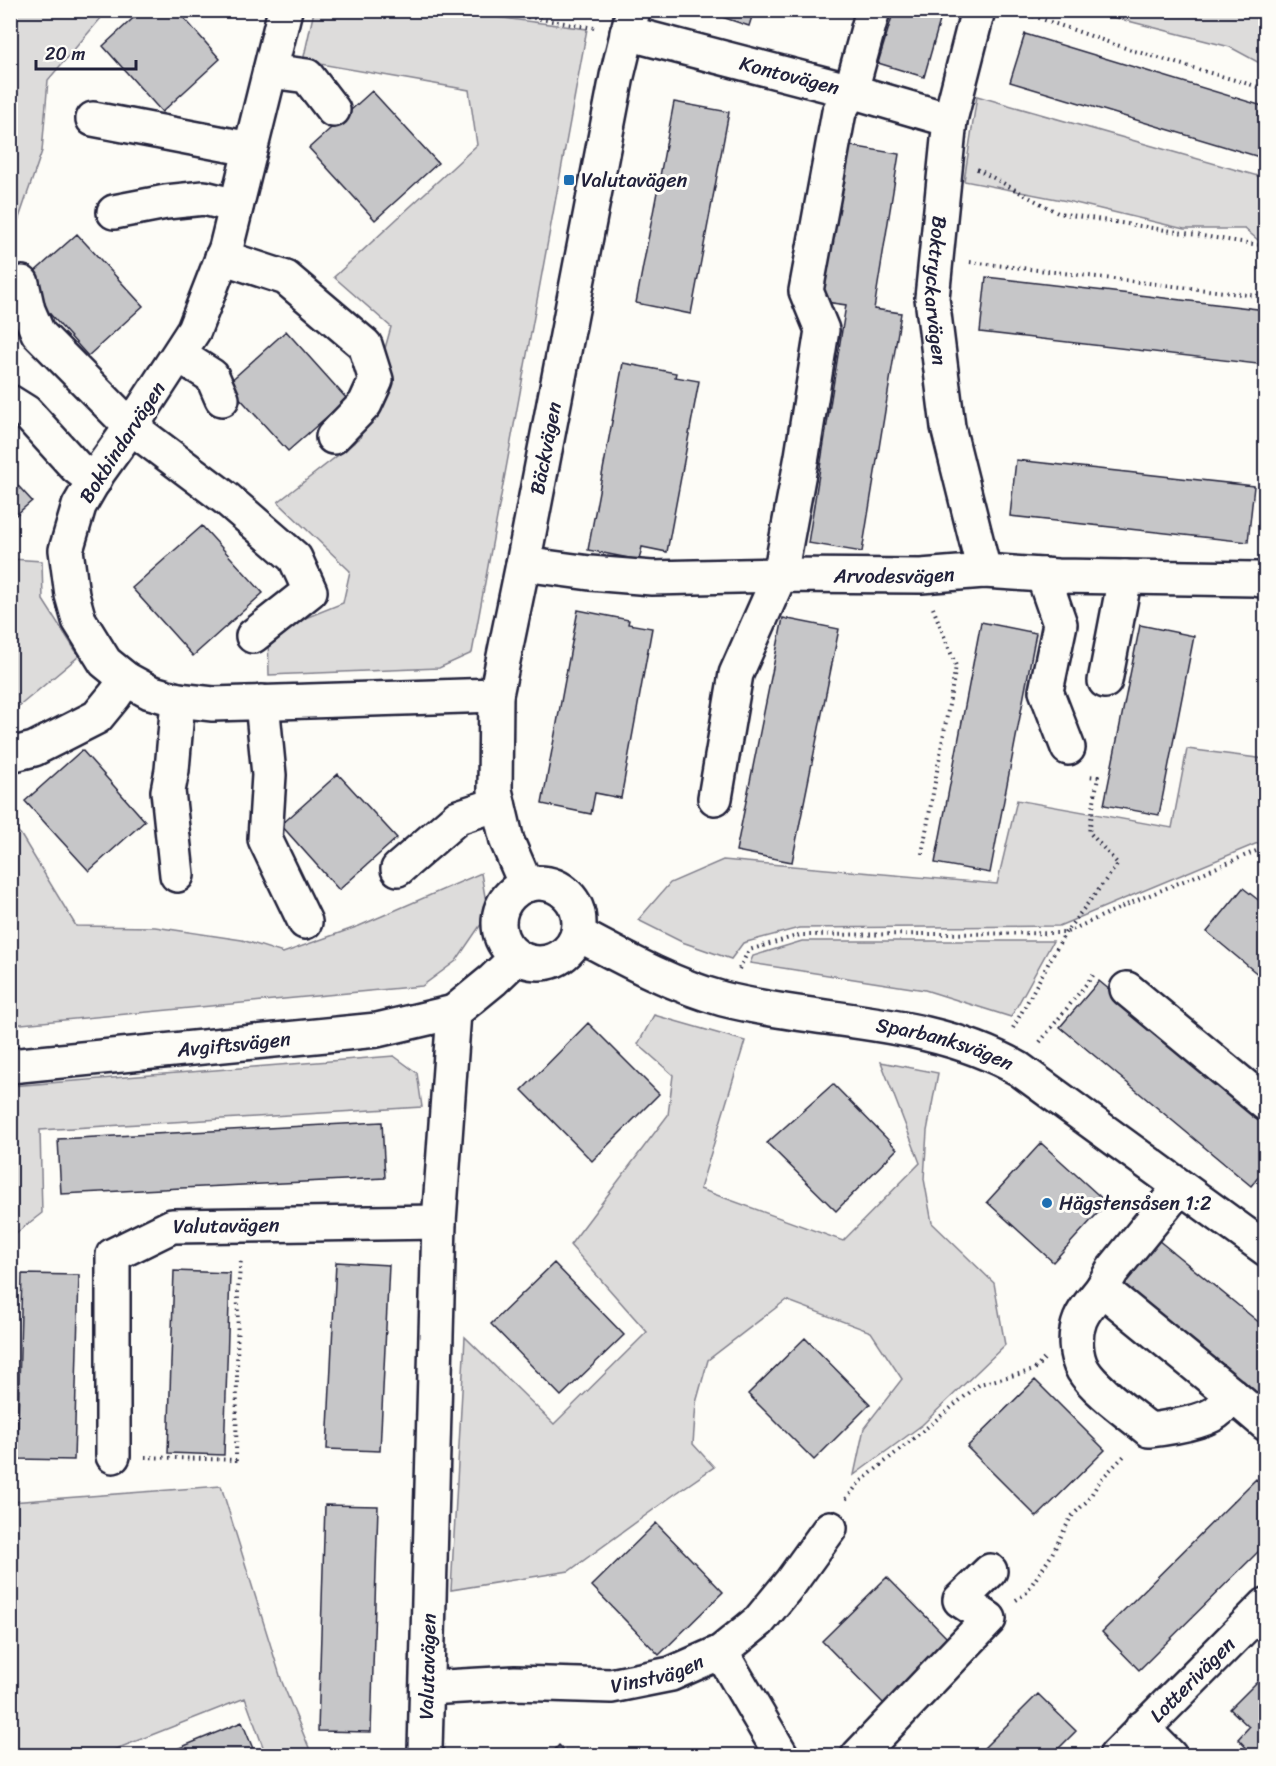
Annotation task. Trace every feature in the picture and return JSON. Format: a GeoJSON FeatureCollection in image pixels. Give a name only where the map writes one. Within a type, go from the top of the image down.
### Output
{"type":"FeatureCollection","features":[{"type":"Feature","properties":{"kind":"street","name":"Bokbindarvägen"},"geometry":{"type":"LineString","coordinates":[[285,10],[222,257],[194,330],[79,506],[66,550],[72,595],[79,620],[105,662],[126,679],[150,692],[178,700],[213,704],[496,695]]}},
{"type":"Feature","properties":{"kind":"street"},"geometry":{"type":"LineString","coordinates":[[715,798],[736,674],[780,576],[822,330],[806,291],[839,112],[851,91],[873,10]]}},
{"type":"Feature","properties":{"kind":"street","name":"Boktryckarvägen"},"geometry":{"type":"LineString","coordinates":[[978,10],[950,120],[932,298],[948,427],[984,571]]}},
{"type":"Feature","properties":{"kind":"street","name":"Kontovägen"},"geometry":{"type":"LineString","coordinates":[[630,22],[950,120]]}},
{"type":"Feature","properties":{"kind":"street","name":"Bäckvägen"},"geometry":{"type":"LineString","coordinates":[[526,885],[507,841],[495,790],[496,695],[608,123],[630,22]]}},
{"type":"Feature","properties":{"kind":"street"},"geometry":{"type":"LineString","coordinates":[[270,71],[307,76],[333,110]]}},
{"type":"Feature","properties":{"kind":"street"},"geometry":{"type":"LineString","coordinates":[[93,119],[250,148]]}},
{"type":"Feature","properties":{"kind":"street"},"geometry":{"type":"LineString","coordinates":[[114,212],[166,201],[204,198],[236,206]]}},
{"type":"Feature","properties":{"kind":"street"},"geometry":{"type":"LineString","coordinates":[[222,257],[286,278],[365,345],[376,380],[364,404],[333,437]]}},
{"type":"Feature","properties":{"kind":"street"},"geometry":{"type":"LineString","coordinates":[[22,283],[28,310],[38,333],[131,427],[228,500],[295,558],[310,591],[253,636]]}},
{"type":"Feature","properties":{"kind":"street"},"geometry":{"type":"LineString","coordinates":[[178,355],[212,376],[222,399]]}},
{"type":"Feature","properties":{"kind":"street"},"geometry":{"type":"LineString","coordinates":[[10,402],[26,412],[76,467],[94,481]]}},
{"type":"Feature","properties":{"kind":"street","name":"Arvodesvägen"},"geometry":{"type":"LineString","coordinates":[[523,564],[652,578],[921,576],[984,571],[1125,578],[1266,581]]}},
{"type":"Feature","properties":{"kind":"street"},"geometry":{"type":"LineString","coordinates":[[1043,575],[1060,624],[1046,691],[1068,748]]}},
{"type":"Feature","properties":{"kind":"street"},"geometry":{"type":"LineString","coordinates":[[1105,681],[1125,578]]}},
{"type":"Feature","properties":{"kind":"street"},"geometry":{"type":"LineString","coordinates":[[10,755],[34,749],[97,717],[126,679]]}},
{"type":"Feature","properties":{"kind":"street"},"geometry":{"type":"LineString","coordinates":[[177,875],[168,791],[178,700]]}},
{"type":"Feature","properties":{"kind":"street"},"geometry":{"type":"LineString","coordinates":[[262,702],[269,775],[265,840],[305,922]]}},
{"type":"Feature","properties":{"kind":"street"},"geometry":{"type":"LineString","coordinates":[[398,869],[458,817],[498,804]]}},
{"type":"Feature","properties":{"kind":"street"},"geometry":{"type":"LineString","coordinates":[[550,884],[571,898],[580,921],[578,934],[565,955],[541,964],[528,963],[507,949],[501,937],[499,919],[506,901],[514,891],[526,885],[550,884]]}},
{"type":"Feature","properties":{"kind":"street","name":"Sparbanksvägen"},"geometry":{"type":"LineString","coordinates":[[578,934],[654,974],[723,999],[864,1022],[956,1041],[1008,1062],[1180,1187],[1263,1243]]}},
{"type":"Feature","properties":{"kind":"street"},"geometry":{"type":"LineString","coordinates":[[454,1012],[517,957]]}},
{"type":"Feature","properties":{"kind":"street"},"geometry":{"type":"LineString","coordinates":[[1128,989],[1266,1104]]}},
{"type":"Feature","properties":{"kind":"street","name":"Avgiftsvägen"},"geometry":{"type":"LineString","coordinates":[[10,1066],[376,1030],[454,1012]]}},
{"type":"Feature","properties":{"kind":"street","name":"Valutavägen"},"geometry":{"type":"LineString","coordinates":[[420,1754],[427,1688],[439,1222],[454,1012]]}},
{"type":"Feature","properties":{"kind":"street"},"geometry":{"type":"LineString","coordinates":[[1180,1187],[1112,1271],[1080,1319],[1076,1351],[1084,1371],[1097,1386],[1149,1430],[1171,1428],[1218,1412],[1232,1395]]}},
{"type":"Feature","properties":{"kind":"street","name":"Valutavägen"},"geometry":{"type":"LineString","coordinates":[[113,1456],[113,1255],[172,1226],[439,1222]]}},
{"type":"Feature","properties":{"kind":"street"},"geometry":{"type":"LineString","coordinates":[[1102,1289],[1266,1424]]}},
{"type":"Feature","properties":{"kind":"street","name":"Vinstvägen"},"geometry":{"type":"LineString","coordinates":[[427,1688],[515,1683],[612,1686],[671,1674],[721,1652],[759,1621],[830,1528]]}},
{"type":"Feature","properties":{"kind":"street"},"geometry":{"type":"LineString","coordinates":[[858,1755],[989,1619],[960,1600],[990,1571]]}},
{"type":"Feature","properties":{"kind":"street","name":"Lotterivägen"},"geometry":{"type":"LineString","coordinates":[[1116,1755],[1266,1605]]}},
{"type":"Feature","properties":{"kind":"street"},"geometry":{"type":"LineString","coordinates":[[721,1652],[782,1755]]}},
{"type":"Feature","properties":{"kind":"street","name":"Lotterivägen"},"geometry":{"type":"LineString","coordinates":[[1143,1728],[1170,1755]]}},
{"type":"Feature","properties":{"kind":"path"},"geometry":{"type":"LineString","coordinates":[[486,10],[630,22]]}},
{"type":"Feature","properties":{"kind":"path"},"geometry":{"type":"LineString","coordinates":[[1016,10],[1131,50],[1266,89]]}},
{"type":"Feature","properties":{"kind":"path"},"geometry":{"type":"LineString","coordinates":[[947,152],[1058,213],[1266,246]]}},
{"type":"Feature","properties":{"kind":"path"},"geometry":{"type":"LineString","coordinates":[[937,258],[1266,297]]}},
{"type":"Feature","properties":{"kind":"path"},"geometry":{"type":"LineString","coordinates":[[921,576],[956,666],[922,854]]}},
{"type":"Feature","properties":{"kind":"path"},"geometry":{"type":"LineString","coordinates":[[1008,1062],[1065,933],[1118,864],[1089,832],[1098,777]]}},
{"type":"Feature","properties":{"kind":"path"},"geometry":{"type":"LineString","coordinates":[[723,999],[749,950],[800,935],[1065,933],[1135,901],[1266,847]]}},
{"type":"Feature","properties":{"kind":"path"},"geometry":{"type":"LineString","coordinates":[[1008,1062],[1099,969],[1128,989]]}},
{"type":"Feature","properties":{"kind":"path"},"geometry":{"type":"LineString","coordinates":[[113,1456],[236,1460],[240,1272]]}},
{"type":"Feature","properties":{"kind":"path"},"geometry":{"type":"LineString","coordinates":[[859,1483],[980,1384],[1034,1370],[1049,1352]]}},
{"type":"Feature","properties":{"kind":"path"},"geometry":{"type":"LineString","coordinates":[[989,1619],[1026,1593],[1051,1556],[1071,1517],[1088,1500],[1101,1479],[1149,1430]]}},
{"type":"Feature","properties":{"kind":"shaded area"},"geometry":{"type":"Polygon","coordinates":[[[11,10],[107,11],[48,80],[42,151],[18,221],[11,255],[11,10]]]}},
{"type":"Feature","properties":{"kind":"shaded area"},"geometry":{"type":"Polygon","coordinates":[[[314,11],[450,11],[587,29],[472,653],[439,668],[269,675],[268,633],[343,603],[350,571],[278,502],[360,438],[391,327],[334,277],[477,145],[469,90],[303,61],[314,11]]]}},
{"type":"Feature","properties":{"kind":"shaded area"},"geometry":{"type":"Polygon","coordinates":[[[1089,11],[1265,11],[1265,66],[1230,47],[1089,11]]]}},
{"type":"Feature","properties":{"kind":"shaded area"},"geometry":{"type":"Polygon","coordinates":[[[977,96],[1265,178],[1265,246],[1245,229],[1184,229],[1067,201],[964,181],[977,96]]]}},
{"type":"Feature","properties":{"kind":"shaded area"},"geometry":{"type":"Polygon","coordinates":[[[11,559],[42,561],[43,600],[79,656],[11,713],[11,559]]]}},
{"type":"Feature","properties":{"kind":"shaded area"},"geometry":{"type":"Polygon","coordinates":[[[1187,749],[1265,759],[1265,840],[1059,926],[799,928],[743,943],[731,959],[682,942],[638,920],[670,883],[723,860],[997,884],[1017,800],[1172,828],[1187,749]]]}},
{"type":"Feature","properties":{"kind":"shaded area"},"geometry":{"type":"Polygon","coordinates":[[[10,823],[21,835],[76,926],[155,927],[242,940],[283,953],[359,926],[481,873],[488,914],[456,961],[422,986],[11,1025],[10,823]]]}},
{"type":"Feature","properties":{"kind":"shaded area"},"geometry":{"type":"Polygon","coordinates":[[[802,941],[1053,941],[1011,1017],[925,990],[750,963],[753,956],[802,941]]]}},
{"type":"Feature","properties":{"kind":"shaded area"},"geometry":{"type":"Polygon","coordinates":[[[654,1015],[745,1041],[700,1189],[843,1241],[920,1163],[881,1062],[938,1073],[927,1131],[924,1179],[932,1223],[994,1283],[1005,1345],[922,1425],[854,1475],[864,1428],[902,1379],[871,1332],[786,1300],[708,1360],[696,1403],[693,1444],[714,1467],[569,1571],[451,1590],[465,1337],[554,1424],[647,1332],[570,1245],[668,1115],[673,1075],[638,1044],[654,1015]]]}},
{"type":"Feature","properties":{"kind":"shaded area"},"geometry":{"type":"Polygon","coordinates":[[[394,1056],[417,1073],[422,1107],[40,1130],[42,1213],[11,1237],[11,1086],[394,1056]]]}},
{"type":"Feature","properties":{"kind":"shaded area"},"geometry":{"type":"Polygon","coordinates":[[[221,1486],[282,1682],[312,1755],[266,1755],[245,1698],[101,1755],[11,1755],[11,1502],[221,1486]]]}},
{"type":"Feature","properties":{"kind":"building"},"geometry":{"type":"Polygon","coordinates":[[[142,10],[177,10],[220,59],[162,112],[103,46],[142,10]]]}},
{"type":"Feature","properties":{"kind":"building"},"geometry":{"type":"Polygon","coordinates":[[[701,10],[754,10],[749,26],[701,10]]]}},
{"type":"Feature","properties":{"kind":"building"},"geometry":{"type":"Polygon","coordinates":[[[894,10],[943,10],[924,77],[878,63],[894,10]]]}},
{"type":"Feature","properties":{"kind":"building"},"geometry":{"type":"Polygon","coordinates":[[[1025,34],[1266,107],[1266,159],[1010,82],[1025,34]]]}},
{"type":"Feature","properties":{"kind":"building"},"geometry":{"type":"Polygon","coordinates":[[[372,91],[438,163],[375,220],[309,148],[372,91]]]}},
{"type":"Feature","properties":{"kind":"building"},"geometry":{"type":"Polygon","coordinates":[[[674,102],[729,112],[691,314],[636,303],[674,102]]]}},
{"type":"Feature","properties":{"kind":"building"},"geometry":{"type":"Polygon","coordinates":[[[845,145],[899,154],[874,309],[901,313],[862,552],[808,543],[846,305],[819,301],[845,145]]]}},
{"type":"Feature","properties":{"kind":"building"},"geometry":{"type":"Polygon","coordinates":[[[77,234],[143,306],[88,356],[22,283],[77,234]]]}},
{"type":"Feature","properties":{"kind":"building"},"geometry":{"type":"Polygon","coordinates":[[[986,277],[1266,310],[1266,365],[980,332],[986,277]]]}},
{"type":"Feature","properties":{"kind":"building"},"geometry":{"type":"Polygon","coordinates":[[[286,331],[347,399],[288,451],[227,384],[286,331]]]}},
{"type":"Feature","properties":{"kind":"building"},"geometry":{"type":"Polygon","coordinates":[[[623,363],[676,373],[675,377],[699,381],[667,552],[642,547],[639,560],[588,550],[623,363]]]}},
{"type":"Feature","properties":{"kind":"building"},"geometry":{"type":"Polygon","coordinates":[[[1016,460],[1254,486],[1248,542],[1010,516],[1016,460]]]}},
{"type":"Feature","properties":{"kind":"building"},"geometry":{"type":"Polygon","coordinates":[[[10,477],[32,501],[10,520],[10,477]]]}},
{"type":"Feature","properties":{"kind":"building"},"geometry":{"type":"Polygon","coordinates":[[[202,526],[263,593],[193,656],[132,588],[202,526]]]}},
{"type":"Feature","properties":{"kind":"building"},"geometry":{"type":"Polygon","coordinates":[[[578,610],[629,620],[628,624],[652,628],[621,798],[595,793],[591,814],[542,804],[578,610]]]}},
{"type":"Feature","properties":{"kind":"building"},"geometry":{"type":"Polygon","coordinates":[[[783,618],[839,629],[792,862],[736,851],[783,618]]]}},
{"type":"Feature","properties":{"kind":"building"},"geometry":{"type":"Polygon","coordinates":[[[981,622],[1036,633],[990,873],[935,863],[981,622]]]}},
{"type":"Feature","properties":{"kind":"building"},"geometry":{"type":"Polygon","coordinates":[[[1140,625],[1194,636],[1159,815],[1104,805],[1140,625]]]}},
{"type":"Feature","properties":{"kind":"building"},"geometry":{"type":"Polygon","coordinates":[[[82,750],[145,821],[89,871],[25,801],[82,750]]]}},
{"type":"Feature","properties":{"kind":"building"},"geometry":{"type":"Polygon","coordinates":[[[338,774],[397,838],[339,890],[281,825],[338,774]]]}},
{"type":"Feature","properties":{"kind":"building"},"geometry":{"type":"Polygon","coordinates":[[[1243,888],[1266,906],[1266,981],[1207,932],[1243,888]]]}},
{"type":"Feature","properties":{"kind":"building"},"geometry":{"type":"Polygon","coordinates":[[[1099,981],[1266,1119],[1266,1168],[1251,1186],[1060,1027],[1099,981]]]}},
{"type":"Feature","properties":{"kind":"building"},"geometry":{"type":"Polygon","coordinates":[[[588,1023],[659,1094],[592,1161],[522,1090],[588,1023]]]}},
{"type":"Feature","properties":{"kind":"building"},"geometry":{"type":"Polygon","coordinates":[[[833,1084],[897,1149],[836,1211],[767,1143],[833,1084]]]}},
{"type":"Feature","properties":{"kind":"building"},"geometry":{"type":"Polygon","coordinates":[[[382,1122],[385,1178],[61,1194],[58,1139],[382,1122]]]}},
{"type":"Feature","properties":{"kind":"building","name":"Hägstensåsen 1:2"},"geometry":{"type":"Polygon","coordinates":[[[1041,1143],[1107,1203],[1053,1262],[987,1202],[1041,1143]]]}},
{"type":"Feature","properties":{"kind":"building"},"geometry":{"type":"Polygon","coordinates":[[[1158,1240],[1266,1328],[1266,1414],[1115,1291],[1158,1240]]]}},
{"type":"Feature","properties":{"kind":"building"},"geometry":{"type":"Polygon","coordinates":[[[336,1262],[389,1265],[380,1451],[327,1449],[336,1262]]]}},
{"type":"Feature","properties":{"kind":"building"},"geometry":{"type":"Polygon","coordinates":[[[554,1263],[624,1335],[561,1396],[491,1324],[554,1263]]]}},
{"type":"Feature","properties":{"kind":"building"},"geometry":{"type":"Polygon","coordinates":[[[174,1271],[230,1273],[224,1455],[168,1453],[174,1271]]]}},
{"type":"Feature","properties":{"kind":"building"},"geometry":{"type":"Polygon","coordinates":[[[22,1274],[79,1275],[74,1460],[17,1459],[22,1274]]]}},
{"type":"Feature","properties":{"kind":"building"},"geometry":{"type":"Polygon","coordinates":[[[805,1338],[870,1404],[814,1460],[748,1394],[805,1338]]]}},
{"type":"Feature","properties":{"kind":"building"},"geometry":{"type":"Polygon","coordinates":[[[1035,1380],[1105,1450],[1037,1517],[967,1447],[1035,1380]]]}},
{"type":"Feature","properties":{"kind":"building"},"geometry":{"type":"Polygon","coordinates":[[[1256,1479],[1266,1489],[1266,1544],[1139,1670],[1102,1632],[1256,1479]]]}},
{"type":"Feature","properties":{"kind":"building"},"geometry":{"type":"Polygon","coordinates":[[[325,1505],[378,1506],[371,1732],[318,1731],[325,1505]]]}},
{"type":"Feature","properties":{"kind":"building"},"geometry":{"type":"Polygon","coordinates":[[[656,1523],[723,1592],[659,1655],[592,1586],[656,1523]]]}},
{"type":"Feature","properties":{"kind":"building"},"geometry":{"type":"Polygon","coordinates":[[[887,1577],[951,1642],[886,1706],[822,1641],[887,1577]]]}},
{"type":"Feature","properties":{"kind":"building"},"geometry":{"type":"Polygon","coordinates":[[[1266,1673],[1266,1756],[1254,1756],[1238,1739],[1249,1727],[1230,1709],[1266,1673]]]}},
{"type":"Feature","properties":{"kind":"building"},"geometry":{"type":"Polygon","coordinates":[[[1038,1694],[1076,1731],[1051,1756],[976,1756],[1038,1694]]]}},
{"type":"Feature","properties":{"kind":"building"},"geometry":{"type":"Polygon","coordinates":[[[242,1722],[256,1756],[160,1756],[242,1722]]]}},
{"type":"Feature","properties":{"kind":"building"},"geometry":{"type":"Polygon","coordinates":[[[559,1745],[570,1756],[549,1756],[559,1745]]]}},
{"type":"Feature","properties":{"kind":"place","name":"Valutavägen"},"geometry":{"type":"Point","coordinates":[569,180]}},
{"type":"Feature","properties":{"kind":"place","name":"Hägstensåsen 1:2"},"geometry":{"type":"Point","coordinates":[1047,1203]}}]}
